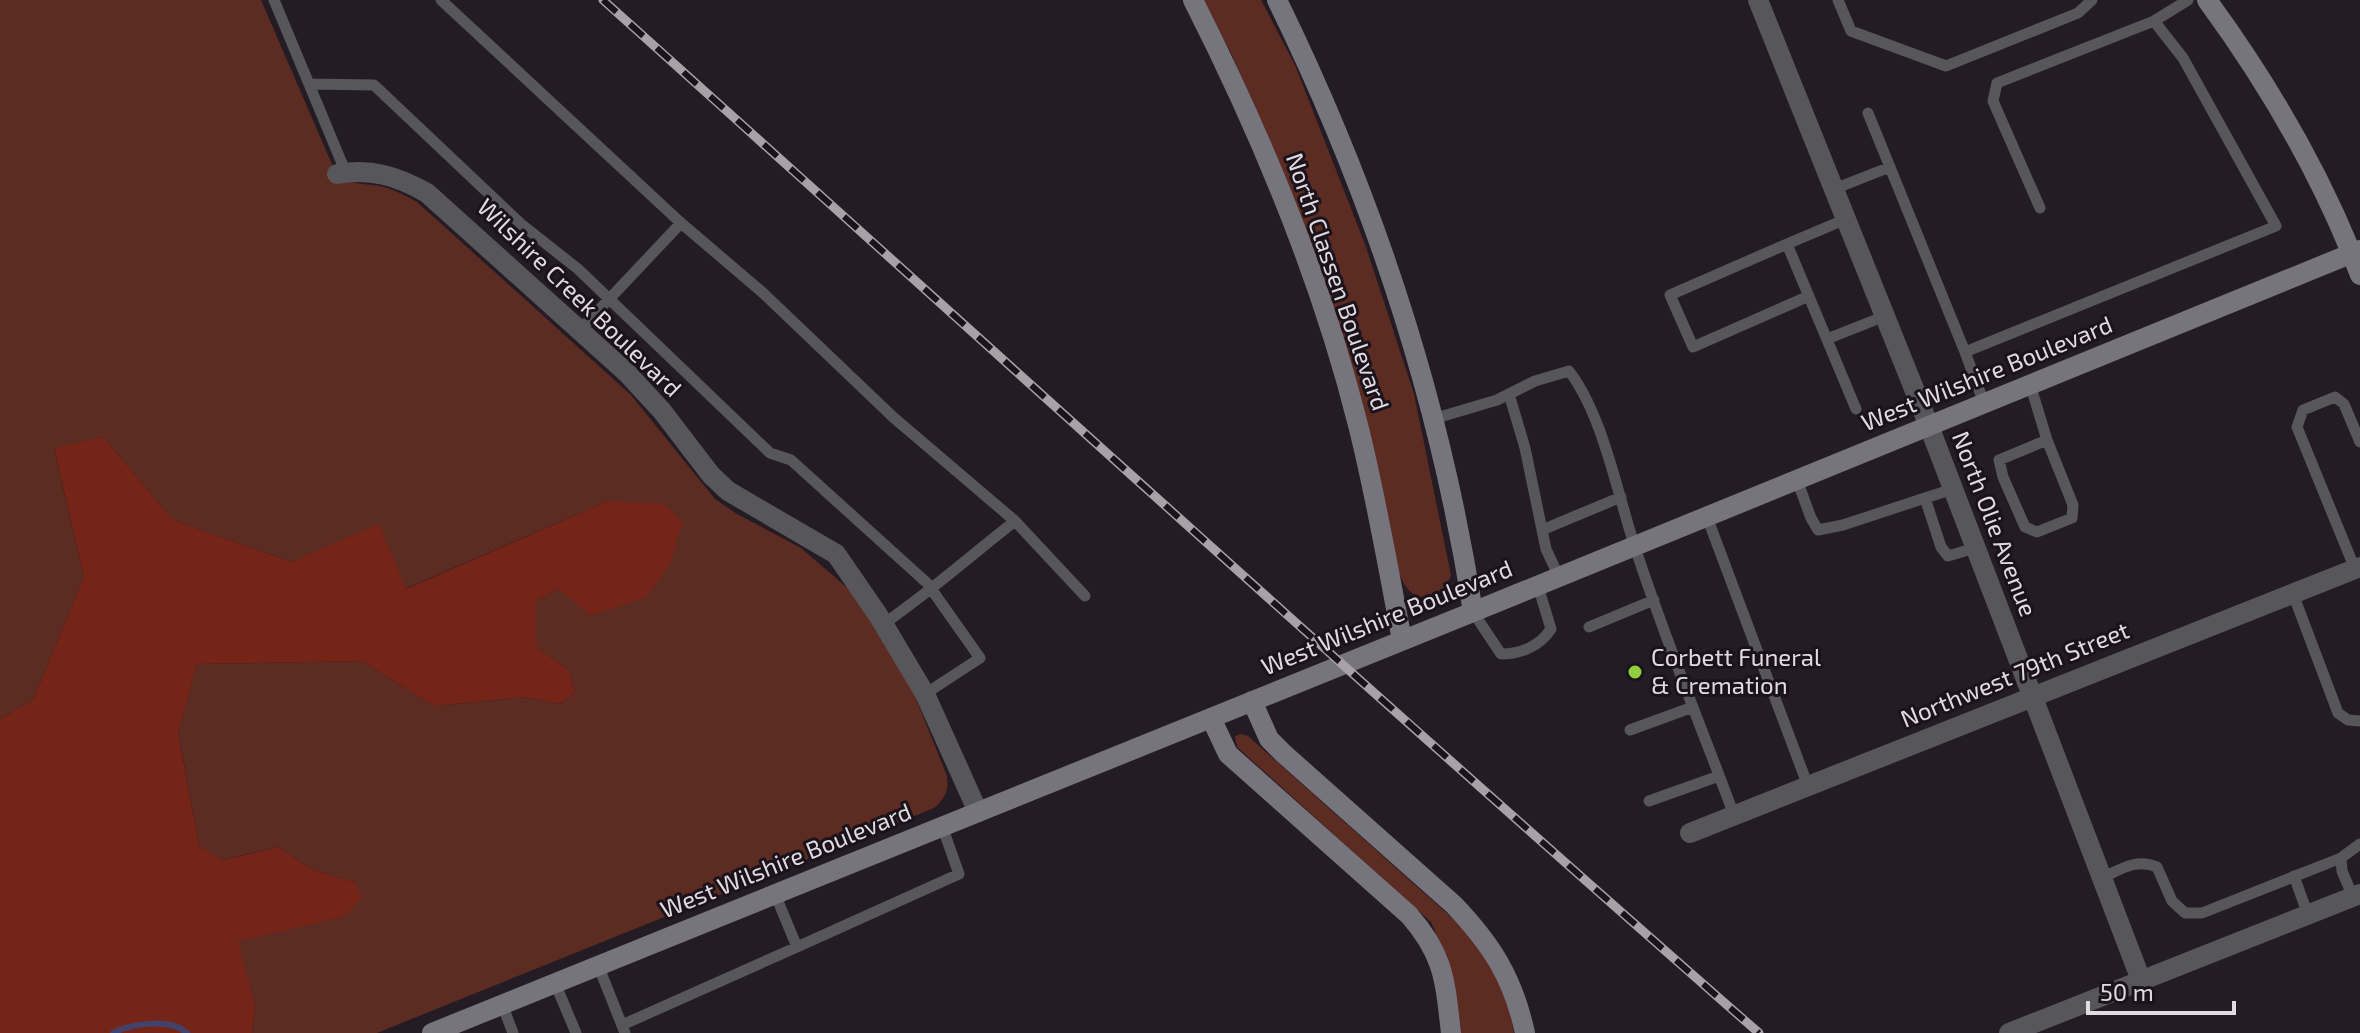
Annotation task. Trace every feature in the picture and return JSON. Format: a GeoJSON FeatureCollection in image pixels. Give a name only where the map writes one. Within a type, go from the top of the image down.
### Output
{"type":"FeatureCollection","features":[{"type":"Feature","properties":{"kind":"main road","name":"North Classen Boulevard"},"geometry":{"type":"LineString","coordinates":[[1193,0],[1262,144],[1324,310],[1358,424],[1402,640]]}},
{"type":"Feature","properties":{"kind":"main road","name":"North Classen Boulevard"},"geometry":{"type":"LineString","coordinates":[[1277,0],[1340,137],[1405,317],[1433,419],[1473,612]]}},
{"type":"Feature","properties":{"kind":"main road"},"geometry":{"type":"LineString","coordinates":[[2207,0],[2285,115],[2356,251],[2360,275]]}},
{"type":"Feature","properties":{"kind":"main road","name":"West Wilshire Boulevard"},"geometry":{"type":"LineString","coordinates":[[432,1033],[465,1027],[502,1004],[1538,586],[2356,251]]}},
{"type":"Feature","properties":{"kind":"main road"},"geometry":{"type":"LineString","coordinates":[[1252,701],[1269,739],[1474,927],[1506,972],[1518,1000],[1525,1033]]}},
{"type":"Feature","properties":{"kind":"main road"},"geometry":{"type":"LineString","coordinates":[[1211,718],[1228,754],[1409,915],[1425,933],[1440,961],[1451,1033]]}},
{"type":"Feature","properties":{"kind":"street","name":"North Olie Avenue"},"geometry":{"type":"LineString","coordinates":[[1758,0],[1929,426],[2141,980]]}},
{"type":"Feature","properties":{"kind":"street","name":"Wilshire Creek Boulevard"},"geometry":{"type":"LineString","coordinates":[[341,174],[357,170],[379,172],[404,180],[427,193],[627,373],[711,475],[728,491],[836,554],[925,694],[978,812]]}},
{"type":"Feature","properties":{"kind":"street","name":"Northwest 79th Street"},"geometry":{"type":"LineString","coordinates":[[1690,833],[2358,568]]}},
{"type":"Feature","properties":{"kind":"street"},"geometry":{"type":"LineString","coordinates":[[2009,1033],[2356,896]]}},
{"type":"Feature","properties":{"kind":"lane"},"geometry":{"type":"LineString","coordinates":[[274,0],[309,84],[341,174]]}},
{"type":"Feature","properties":{"kind":"lane"},"geometry":{"type":"LineString","coordinates":[[441,0],[681,223],[762,292],[893,417],[1015,521],[1085,596]]}},
{"type":"Feature","properties":{"kind":"lane"},"geometry":{"type":"LineString","coordinates":[[1838,0],[1851,31],[1946,66],[2078,13],[2092,0]]}},
{"type":"Feature","properties":{"kind":"lane"},"geometry":{"type":"LineString","coordinates":[[2040,208],[1993,101],[1997,83],[2154,21],[2188,0]]}},
{"type":"Feature","properties":{"kind":"lane"},"geometry":{"type":"LineString","coordinates":[[1965,352],[2276,226],[2183,58],[2154,21]]}},
{"type":"Feature","properties":{"kind":"lane"},"geometry":{"type":"LineString","coordinates":[[309,84],[374,85],[521,224],[578,269],[770,453],[791,460],[930,587],[980,658],[925,694]]}},
{"type":"Feature","properties":{"kind":"lane"},"geometry":{"type":"LineString","coordinates":[[1868,113],[1984,403]]}},
{"type":"Feature","properties":{"kind":"lane"},"geometry":{"type":"LineString","coordinates":[[1834,189],[1890,167]]}},
{"type":"Feature","properties":{"kind":"lane"},"geometry":{"type":"LineString","coordinates":[[1809,296],[1693,347],[1670,295],[1846,219]]}},
{"type":"Feature","properties":{"kind":"lane"},"geometry":{"type":"LineString","coordinates":[[580,330],[681,223]]}},
{"type":"Feature","properties":{"kind":"lane"},"geometry":{"type":"LineString","coordinates":[[1787,244],[1856,409]]}},
{"type":"Feature","properties":{"kind":"lane"},"geometry":{"type":"LineString","coordinates":[[1827,339],[1885,316]]}},
{"type":"Feature","properties":{"kind":"lane"},"geometry":{"type":"LineString","coordinates":[[1433,419],[1497,400],[1535,381],[1569,371],[1584,389],[1621,497],[1634,546],[1734,815]]}},
{"type":"Feature","properties":{"kind":"lane"},"geometry":{"type":"LineString","coordinates":[[2030,384],[2047,440],[2073,505],[2072,518],[2037,532],[2025,527],[2003,477],[1999,460],[2047,440]]}},
{"type":"Feature","properties":{"kind":"lane"},"geometry":{"type":"LineString","coordinates":[[1509,394],[1525,448],[1546,549],[1559,577]]}},
{"type":"Feature","properties":{"kind":"lane"},"geometry":{"type":"LineString","coordinates":[[2358,568],[2297,427],[2303,410],[2335,397],[2344,404],[2360,442]]}},
{"type":"Feature","properties":{"kind":"lane"},"geometry":{"type":"LineString","coordinates":[[1797,480],[1818,530],[1843,525],[1953,489]]}},
{"type":"Feature","properties":{"kind":"lane"},"geometry":{"type":"LineString","coordinates":[[1542,530],[1621,497]]}},
{"type":"Feature","properties":{"kind":"lane"},"geometry":{"type":"LineString","coordinates":[[1925,498],[1941,547],[1948,556],[1975,548]]}},
{"type":"Feature","properties":{"kind":"lane"},"geometry":{"type":"LineString","coordinates":[[1707,517],[1808,786]]}},
{"type":"Feature","properties":{"kind":"lane"},"geometry":{"type":"LineString","coordinates":[[883,624],[1015,521]]}},
{"type":"Feature","properties":{"kind":"lane"},"geometry":{"type":"LineString","coordinates":[[1473,612],[1501,654],[1518,654],[1545,638],[1551,629],[1538,586]]}},
{"type":"Feature","properties":{"kind":"lane"},"geometry":{"type":"LineString","coordinates":[[2293,594],[2338,713],[2348,720],[2360,721]]}},
{"type":"Feature","properties":{"kind":"lane"},"geometry":{"type":"LineString","coordinates":[[1589,627],[1654,600]]}},
{"type":"Feature","properties":{"kind":"lane"},"geometry":{"type":"LineString","coordinates":[[1630,730],[1693,707]]}},
{"type":"Feature","properties":{"kind":"lane"},"geometry":{"type":"LineString","coordinates":[[1649,801],[1719,776]]}},
{"type":"Feature","properties":{"kind":"lane"},"geometry":{"type":"LineString","coordinates":[[598,965],[623,1029],[959,874],[942,826]]}},
{"type":"Feature","properties":{"kind":"lane"},"geometry":{"type":"LineString","coordinates":[[2102,878],[2146,861],[2157,867],[2172,901],[2185,913],[2202,913],[2341,858],[2360,844]]}},
{"type":"Feature","properties":{"kind":"lane"},"geometry":{"type":"LineString","coordinates":[[2341,858],[2342,871],[2356,896]]}},
{"type":"Feature","properties":{"kind":"lane"},"geometry":{"type":"LineString","coordinates":[[2294,876],[2308,915]]}},
{"type":"Feature","properties":{"kind":"lane"},"geometry":{"type":"LineString","coordinates":[[775,894],[797,947]]}},
{"type":"Feature","properties":{"kind":"lane"},"geometry":{"type":"LineString","coordinates":[[555,983],[576,1033]]}},
{"type":"Feature","properties":{"kind":"lane"},"geometry":{"type":"LineString","coordinates":[[502,1004],[513,1033]]}},
{"type":"Feature","properties":{"kind":"shaded area"},"geometry":{"type":"Polygon","coordinates":[[[0,0],[261,0],[334,169],[353,182],[387,188],[417,202],[631,395],[715,499],[801,548],[851,591],[905,671],[947,776],[947,790],[941,801],[934,808],[377,1033],[252,1033],[255,1005],[237,940],[344,917],[354,882],[311,869],[278,847],[222,860],[199,846],[178,731],[197,664],[362,661],[434,706],[524,697],[560,704],[575,692],[569,671],[536,646],[536,601],[559,589],[608,501],[405,589],[379,525],[291,562],[173,520],[103,437],[54,449],[84,577],[33,700],[0,719],[0,0]]]}},
{"type":"Feature","properties":{"kind":"shaded area"},"geometry":{"type":"Polygon","coordinates":[[[1204,0],[1261,0],[1295,65],[1366,247],[1414,394],[1451,575],[1444,589],[1435,595],[1419,596],[1410,591],[1398,570],[1389,519],[1265,130],[1204,0]]]}},
{"type":"Feature","properties":{"kind":"shaded area"},"geometry":{"type":"Polygon","coordinates":[[[103,437],[173,520],[291,562],[379,524],[406,589],[608,501],[664,504],[682,522],[670,564],[645,598],[590,615],[559,589],[536,601],[536,646],[569,671],[575,692],[560,704],[524,697],[434,706],[362,661],[197,664],[178,732],[199,846],[223,860],[278,847],[311,869],[354,882],[362,897],[344,917],[238,941],[255,1005],[252,1033],[0,1033],[0,719],[33,700],[84,577],[54,448],[103,437]]]}},
{"type":"Feature","properties":{"kind":"shaded area"},"geometry":{"type":"Polygon","coordinates":[[[1235,736],[1248,736],[1460,925],[1495,975],[1514,1033],[1460,1033],[1452,972],[1431,922],[1237,747],[1235,736]]]}},
{"type":"Feature","properties":{"kind":"waterway"},"geometry":{"type":"LineString","coordinates":[[113,1033],[151,1024],[171,1025],[187,1033]]}},
{"type":"Feature","properties":{"kind":"railway"},"geometry":{"type":"LineString","coordinates":[[603,0],[1324,648],[1759,1033]]}},
{"type":"Feature","properties":{"kind":"place","name":"Corbett Funeral & Cremation"},"geometry":{"type":"Point","coordinates":[1635,672]}}]}
